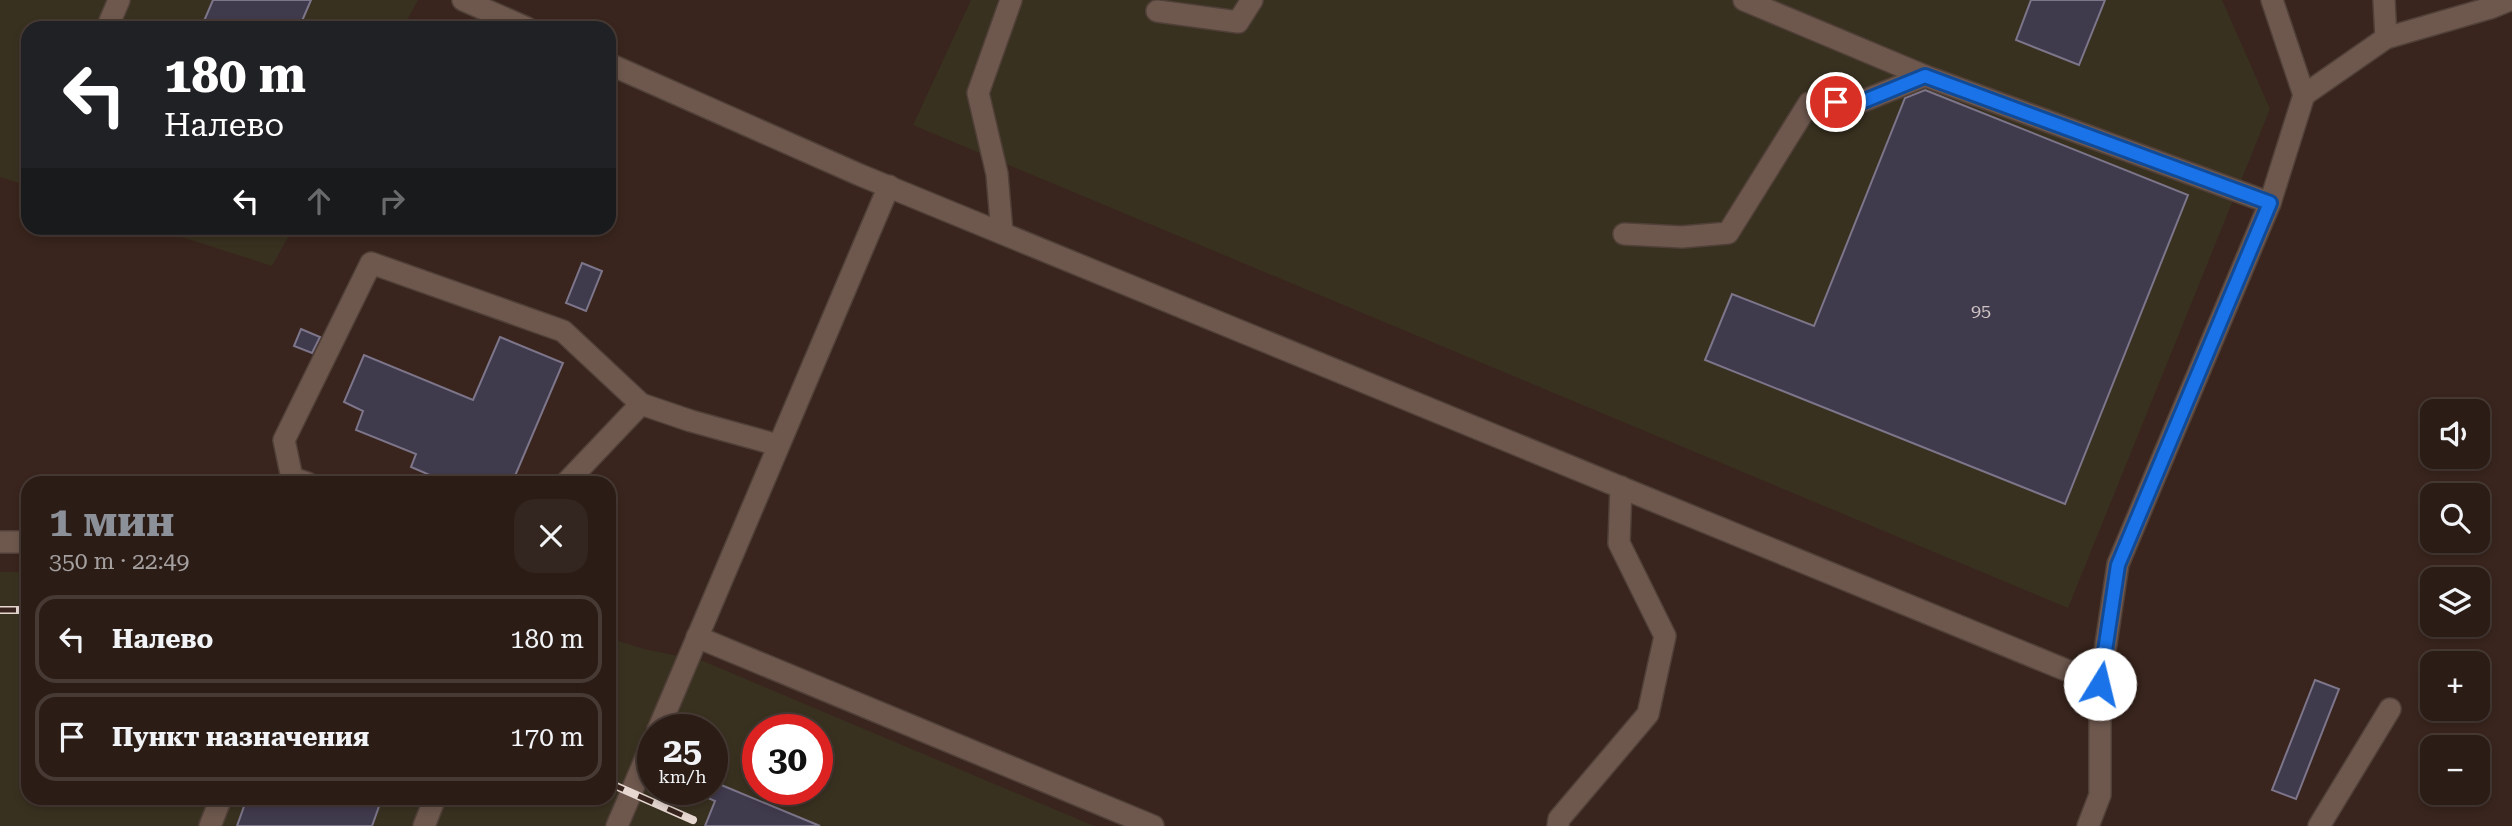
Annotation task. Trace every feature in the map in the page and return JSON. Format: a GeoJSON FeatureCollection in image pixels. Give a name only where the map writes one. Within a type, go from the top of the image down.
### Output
{"type":"FeatureCollection","features":[{"type":"Feature","properties":{"kind":"street"},"geometry":{"type":"LineString","coordinates":[[110,21],[119,0]]}},
{"type":"Feature","properties":{"kind":"street"},"geometry":{"type":"LineString","coordinates":[[463,0],[491,6],[516,21]]}},
{"type":"Feature","properties":{"kind":"street"},"geometry":{"type":"LineString","coordinates":[[1002,233],[996,174],[978,93],[1011,0]]}},
{"type":"Feature","properties":{"kind":"street"},"geometry":{"type":"LineString","coordinates":[[1157,11],[1238,22],[1252,0]]}},
{"type":"Feature","properties":{"kind":"street"},"geometry":{"type":"LineString","coordinates":[[1744,0],[1925,76],[2270,203]]}},
{"type":"Feature","properties":{"kind":"street"},"geometry":{"type":"LineString","coordinates":[[2088,826],[2100,795],[2100,684],[2118,565],[2270,203],[2304,94],[2272,0]]}},
{"type":"Feature","properties":{"kind":"street"},"geometry":{"type":"LineString","coordinates":[[2384,0],[2386,38]]}},
{"type":"Feature","properties":{"kind":"street"},"geometry":{"type":"LineString","coordinates":[[2304,94],[2386,38],[2510,0]]}},
{"type":"Feature","properties":{"kind":"street"},"geometry":{"type":"LineString","coordinates":[[616,67],[1002,233],[2100,684]]}},
{"type":"Feature","properties":{"kind":"street"},"geometry":{"type":"LineString","coordinates":[[1624,234],[1682,237],[1728,233],[1809,103],[1864,101],[1925,76]]}},
{"type":"Feature","properties":{"kind":"street"},"geometry":{"type":"LineString","coordinates":[[665,714],[889,186]]}},
{"type":"Feature","properties":{"kind":"street"},"geometry":{"type":"LineString","coordinates":[[292,476],[284,440],[371,263],[562,331],[641,404],[779,446]]}},
{"type":"Feature","properties":{"kind":"street"},"geometry":{"type":"LineString","coordinates":[[573,476],[641,404]]}},
{"type":"Feature","properties":{"kind":"street"},"geometry":{"type":"LineString","coordinates":[[1558,826],[1559,819],[1648,714],[1665,636],[1619,543],[1621,487]]}},
{"type":"Feature","properties":{"kind":"street"},"geometry":{"type":"LineString","coordinates":[[0,542],[21,542]]}},
{"type":"Feature","properties":{"kind":"street"},"geometry":{"type":"LineString","coordinates":[[697,637],[1153,826]]}},
{"type":"Feature","properties":{"kind":"street"},"geometry":{"type":"LineString","coordinates":[[2319,826],[2390,709]]}},
{"type":"Feature","properties":{"kind":"street"},"geometry":{"type":"LineString","coordinates":[[617,826],[637,779]]}},
{"type":"Feature","properties":{"kind":"street"},"geometry":{"type":"LineString","coordinates":[[210,826],[218,805]]}},
{"type":"Feature","properties":{"kind":"street"},"geometry":{"type":"LineString","coordinates":[[424,826],[432,805]]}},
{"type":"Feature","properties":{"kind":"shaded area"},"geometry":{"type":"Polygon","coordinates":[[[0,0],[418,0],[407,21],[21,21],[21,184],[0,177],[0,0]]]}},
{"type":"Feature","properties":{"kind":"shaded area"},"geometry":{"type":"Polygon","coordinates":[[[971,0],[2222,0],[2270,109],[2068,608],[913,125],[971,0]]]}},
{"type":"Feature","properties":{"kind":"shaded area"},"geometry":{"type":"Polygon","coordinates":[[[176,235],[289,235],[272,266],[176,235]]]}},
{"type":"Feature","properties":{"kind":"shaded area"},"geometry":{"type":"Polygon","coordinates":[[[0,572],[21,572],[21,805],[616,805],[616,640],[703,661],[829,714],[742,714],[742,805],[833,805],[833,716],[1094,826],[0,826],[0,572]]]}},
{"type":"Feature","properties":{"kind":"building"},"geometry":{"type":"Polygon","coordinates":[[[213,0],[311,0],[302,21],[204,21],[213,0]]]}},
{"type":"Feature","properties":{"kind":"building"},"geometry":{"type":"Polygon","coordinates":[[[2031,0],[2105,0],[2079,65],[2016,40],[2031,0]]]}},
{"type":"Feature","properties":{"kind":"building"},"geometry":{"type":"Polygon","coordinates":[[[1925,90],[2188,195],[2065,504],[1705,360],[1732,294],[1814,326],[1905,98],[1925,90]]]}},
{"type":"Feature","properties":{"kind":"building"},"geometry":{"type":"Polygon","coordinates":[[[582,263],[602,271],[586,311],[566,303],[582,263]]]}},
{"type":"Feature","properties":{"kind":"building"},"geometry":{"type":"Polygon","coordinates":[[[301,329],[320,337],[312,353],[294,346],[301,329]]]}},
{"type":"Feature","properties":{"kind":"building"},"geometry":{"type":"Polygon","coordinates":[[[500,337],[563,363],[515,476],[432,476],[411,467],[416,454],[356,430],[363,411],[344,402],[364,355],[473,400],[500,337]]]}},
{"type":"Feature","properties":{"kind":"building"},"geometry":{"type":"Polygon","coordinates":[[[2315,680],[2339,689],[2296,799],[2272,790],[2315,680]]]}},
{"type":"Feature","properties":{"kind":"building"},"geometry":{"type":"Polygon","coordinates":[[[728,788],[742,794],[742,805],[769,805],[820,826],[705,826],[713,805],[728,805],[728,788]]]}},
{"type":"Feature","properties":{"kind":"building"},"geometry":{"type":"Polygon","coordinates":[[[244,805],[380,805],[372,826],[237,826],[244,805]]]}},
{"type":"Feature","properties":{"kind":"railway"},"geometry":{"type":"LineString","coordinates":[[0,610],[21,610]]}},
{"type":"Feature","properties":{"kind":"railway"},"geometry":{"type":"LineString","coordinates":[[616,786],[693,820]]}},
{"type":"Feature","properties":{"kind":"route"},"geometry":{"type":"LineString","coordinates":[[1836,102],[1864,101],[1925,76],[2270,203],[2118,565],[2100,684]]}}]}
